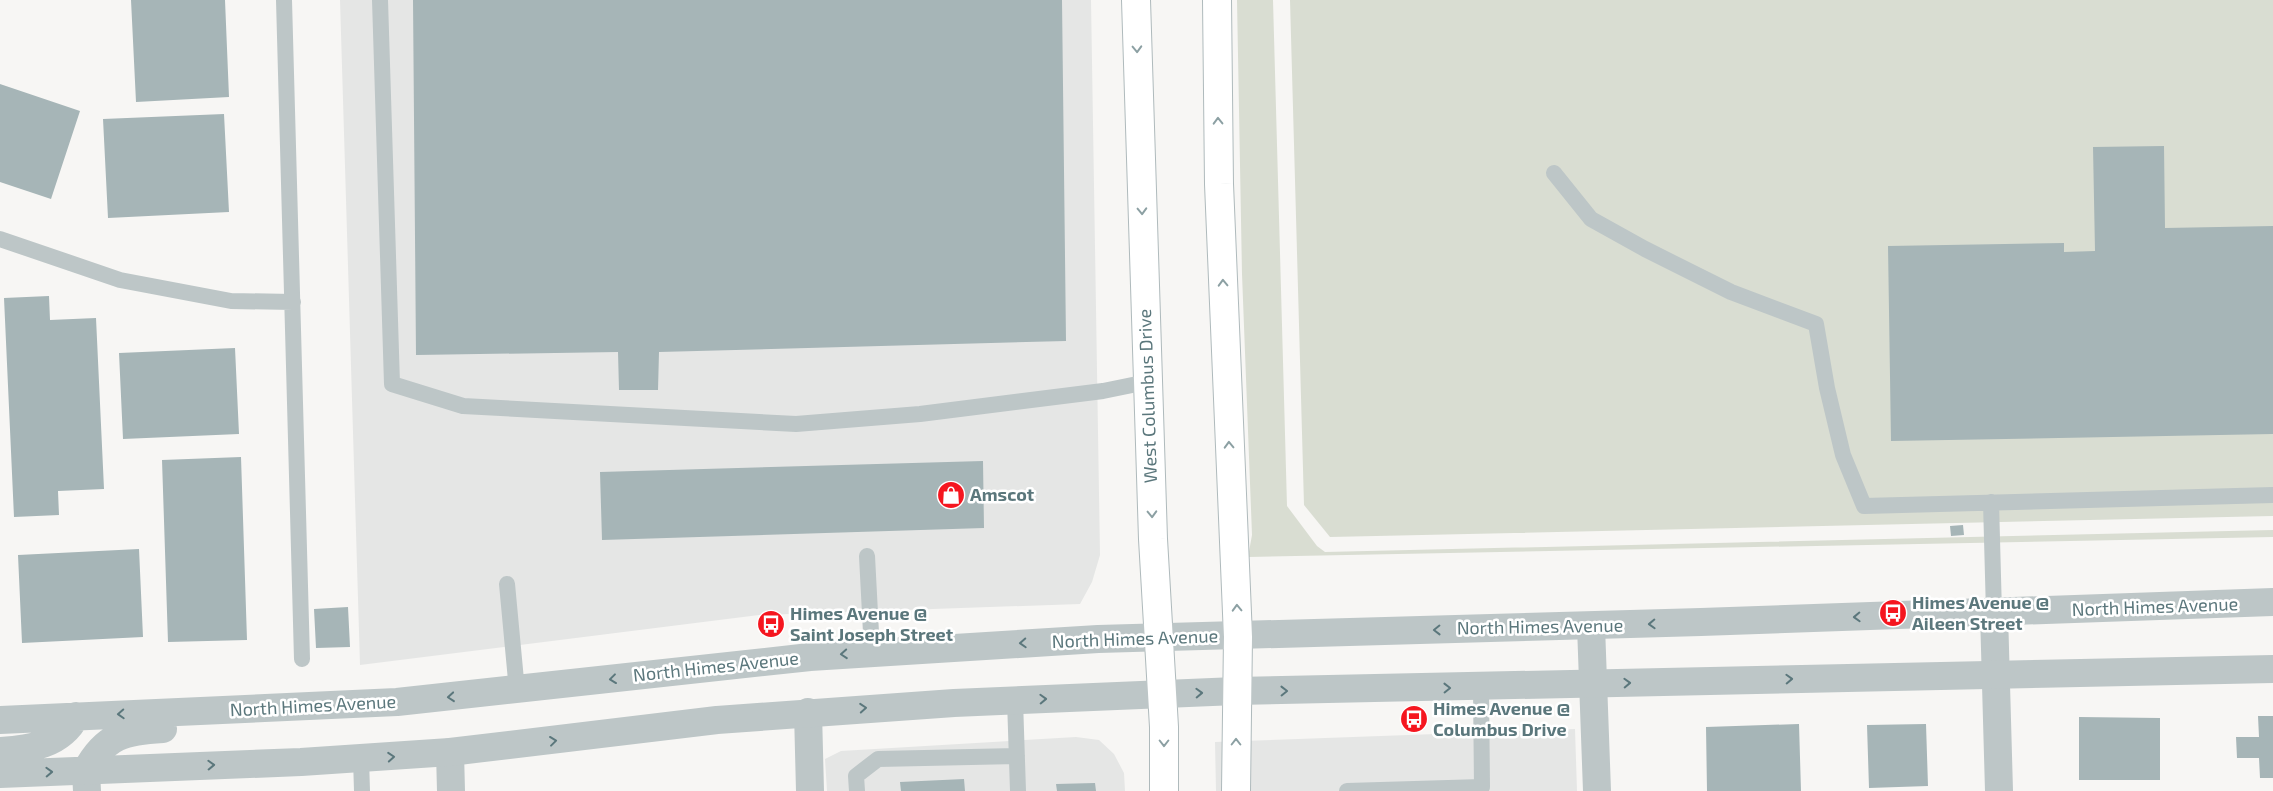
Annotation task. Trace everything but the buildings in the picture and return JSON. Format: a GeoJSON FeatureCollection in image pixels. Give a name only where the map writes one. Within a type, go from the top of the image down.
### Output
{"type":"FeatureCollection","features":[{"type":"Feature","properties":{"kind":"main road","name":"West Columbus Drive"},"geometry":{"type":"LineString","coordinates":[[1136,0],[1147,382],[1153,539],[1160,637],[1164,791]]}},
{"type":"Feature","properties":{"kind":"main road"},"geometry":{"type":"LineString","coordinates":[[1217,0],[1219,184],[1238,637],[1236,791]]}},
{"type":"Feature","properties":{"kind":"street","name":"North Himes Avenue"},"geometry":{"type":"LineString","coordinates":[[0,720],[397,702],[517,691],[688,670],[872,652],[1160,637],[1238,637],[1285,633],[1591,626],[2273,602]]}},
{"type":"Feature","properties":{"kind":"street"},"geometry":{"type":"LineString","coordinates":[[1994,613],[1999,791]]}},
{"type":"Feature","properties":{"kind":"street"},"geometry":{"type":"LineString","coordinates":[[1591,626],[1597,791]]}},
{"type":"Feature","properties":{"kind":"street"},"geometry":{"type":"LineString","coordinates":[[0,774],[86,781],[450,752],[717,720],[808,712],[1014,700],[1236,691],[1481,688],[1995,673],[2273,669]]}},
{"type":"Feature","properties":{"kind":"street"},"geometry":{"type":"LineString","coordinates":[[86,781],[95,754],[105,744],[121,735],[137,730],[286,725],[332,719],[397,702]]}},
{"type":"Feature","properties":{"kind":"street"},"geometry":{"type":"LineString","coordinates":[[808,712],[810,791]]}},
{"type":"Feature","properties":{"kind":"street"},"geometry":{"type":"LineString","coordinates":[[0,750],[24,749],[60,737],[70,729],[76,716]]}},
{"type":"Feature","properties":{"kind":"street"},"geometry":{"type":"LineString","coordinates":[[450,752],[451,791]]}},
{"type":"Feature","properties":{"kind":"lane"},"geometry":{"type":"LineString","coordinates":[[284,0],[302,659]]}},
{"type":"Feature","properties":{"kind":"lane"},"geometry":{"type":"LineString","coordinates":[[380,0],[392,384],[463,406],[796,424],[920,414],[1103,391],[1147,382]]}},
{"type":"Feature","properties":{"kind":"lane"},"geometry":{"type":"LineString","coordinates":[[1554,172],[1592,218],[1645,249],[1731,292],[1816,324],[1827,388],[1843,455],[1864,506],[2273,495]]}},
{"type":"Feature","properties":{"kind":"lane"},"geometry":{"type":"LineString","coordinates":[[0,239],[120,280],[231,301],[293,302]]}},
{"type":"Feature","properties":{"kind":"lane"},"geometry":{"type":"LineString","coordinates":[[1991,502],[1994,613]]}},
{"type":"Feature","properties":{"kind":"lane"},"geometry":{"type":"LineString","coordinates":[[867,556],[872,652]]}},
{"type":"Feature","properties":{"kind":"lane"},"geometry":{"type":"LineString","coordinates":[[507,584],[517,691]]}},
{"type":"Feature","properties":{"kind":"lane"},"geometry":{"type":"LineString","coordinates":[[1347,791],[1482,789],[1481,688]]}},
{"type":"Feature","properties":{"kind":"lane"},"geometry":{"type":"LineString","coordinates":[[1014,700],[1018,791]]}},
{"type":"Feature","properties":{"kind":"lane"},"geometry":{"type":"LineString","coordinates":[[857,791],[856,776],[878,759],[1017,756]]}},
{"type":"Feature","properties":{"kind":"lane"},"geometry":{"type":"LineString","coordinates":[[361,758],[362,791]]}},
{"type":"Feature","properties":{"kind":"shaded area"},"geometry":{"type":"Polygon","coordinates":[[[340,0],[1091,0],[1100,555],[1092,582],[1080,604],[759,615],[360,665],[340,0]]]}},
{"type":"Feature","properties":{"kind":"shaded area"},"geometry":{"type":"Polygon","coordinates":[[[1237,0],[1273,0],[1287,506],[1317,546],[1325,552],[2273,530],[2273,537],[1248,557],[1252,535],[1242,274],[1237,0]]]}},
{"type":"Feature","properties":{"kind":"shaded area"},"geometry":{"type":"Polygon","coordinates":[[[1290,0],[2273,0],[2273,516],[1330,537],[1304,505],[1290,0]]]}},
{"type":"Feature","properties":{"kind":"shaded area"},"geometry":{"type":"Polygon","coordinates":[[[1575,729],[1577,791],[1216,791],[1215,742],[1575,729]]]}},
{"type":"Feature","properties":{"kind":"shaded area"},"geometry":{"type":"Polygon","coordinates":[[[1076,737],[1099,740],[1114,754],[1124,773],[1125,791],[827,791],[825,759],[841,751],[1076,737]]]}},
{"type":"Feature","properties":{"kind":"place","name":"Amscot"},"geometry":{"type":"Point","coordinates":[951,495]}},
{"type":"Feature","properties":{"kind":"place","name":"Himes Avenue @ Aileen Street"},"geometry":{"type":"Point","coordinates":[1893,613]}},
{"type":"Feature","properties":{"kind":"place","name":"Himes Avenue @ Saint Joseph Street"},"geometry":{"type":"Point","coordinates":[771,624]}},
{"type":"Feature","properties":{"kind":"place","name":"Himes Avenue @ Columbus Drive"},"geometry":{"type":"Point","coordinates":[1414,719]}}]}
